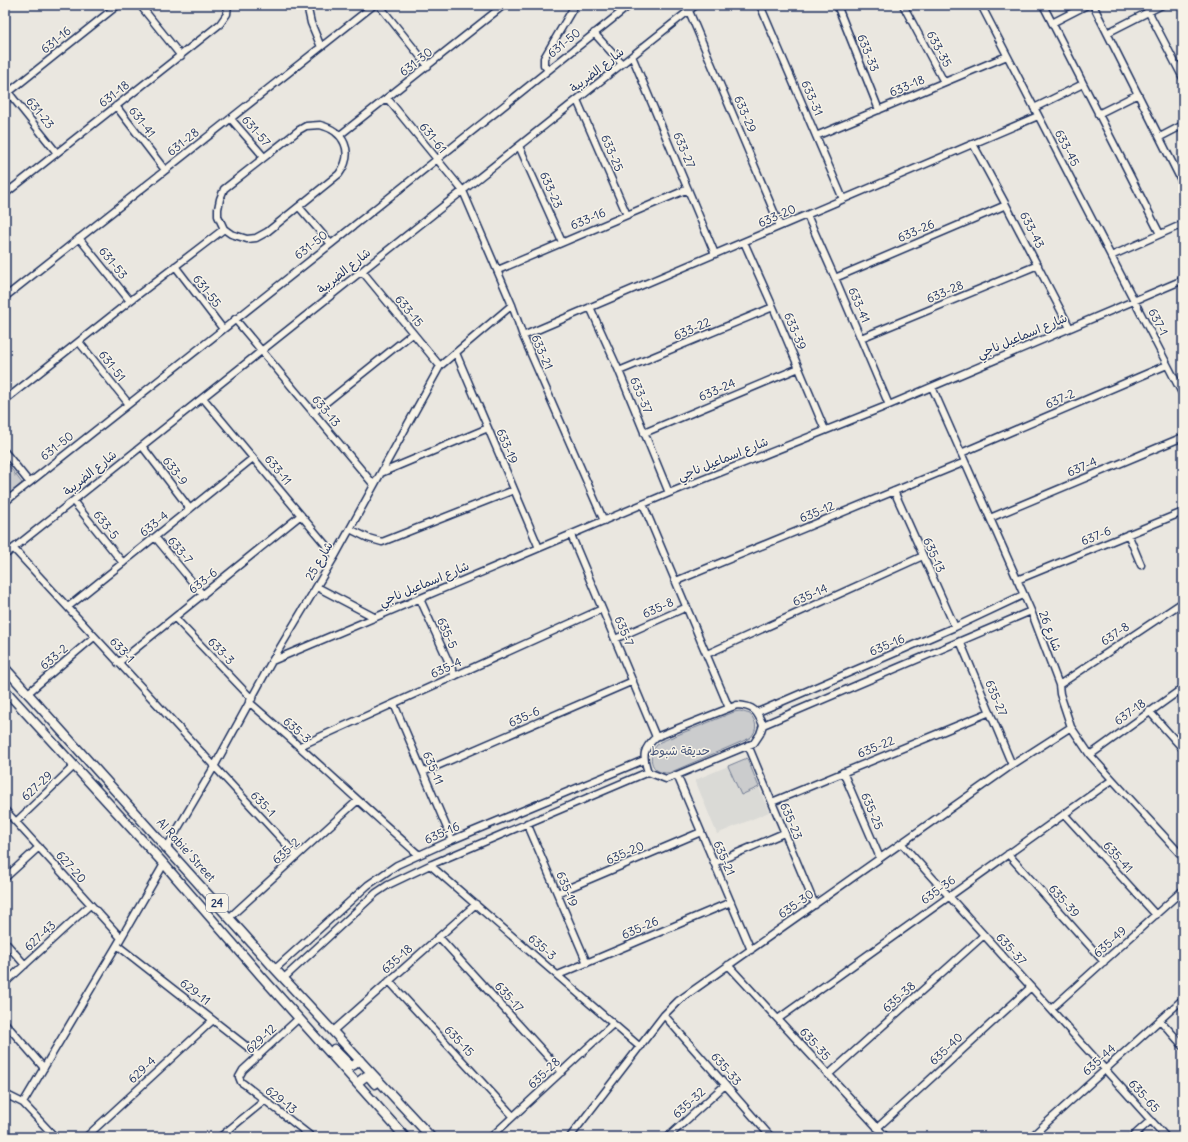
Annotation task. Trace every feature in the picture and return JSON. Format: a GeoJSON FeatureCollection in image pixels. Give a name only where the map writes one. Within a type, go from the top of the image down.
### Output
{"type":"FeatureCollection","features":[{"type":"Feature","properties":{"kind":"main road","name":"Al Rabie' Street"},"geometry":{"type":"LineString","coordinates":[[5,668],[230,917],[275,969],[431,1137]]}},
{"type":"Feature","properties":{"kind":"main road","name":"24"},"geometry":{"type":"LineString","coordinates":[[5,690],[164,864],[405,1137]]}},
{"type":"Feature","properties":{"kind":"main road"},"geometry":{"type":"LineString","coordinates":[[110,806],[115,808],[120,806],[122,802],[120,795]]}},
{"type":"Feature","properties":{"kind":"main road"},"geometry":{"type":"LineString","coordinates":[[128,825],[126,819],[128,815],[138,815]]}},
{"type":"Feature","properties":{"kind":"main road"},"geometry":{"type":"LineString","coordinates":[[307,1027],[331,1046],[349,1064],[354,1065],[360,1060]]}},
{"type":"Feature","properties":{"kind":"main road"},"geometry":{"type":"LineString","coordinates":[[356,1082],[364,1077],[370,1078],[387,1096],[410,1115]]}},
{"type":"Feature","properties":{"kind":"street","name":"631-16"},"geometry":{"type":"LineString","coordinates":[[7,90],[118,5]]}},
{"type":"Feature","properties":{"kind":"street"},"geometry":{"type":"LineString","coordinates":[[140,5],[181,56]]}},
{"type":"Feature","properties":{"kind":"street","name":"631-18"},"geometry":{"type":"LineString","coordinates":[[5,194],[220,24],[226,14],[228,5]]}},
{"type":"Feature","properties":{"kind":"street"},"geometry":{"type":"LineString","coordinates":[[307,5],[310,23],[321,47]]}},
{"type":"Feature","properties":{"kind":"street","name":"631-28"},"geometry":{"type":"LineString","coordinates":[[5,297],[374,5]]}},
{"type":"Feature","properties":{"kind":"street"},"geometry":{"type":"LineString","coordinates":[[379,5],[428,66]]}},
{"type":"Feature","properties":{"kind":"street","name":"631-30"},"geometry":{"type":"LineString","coordinates":[[340,134],[504,5]]}},
{"type":"Feature","properties":{"kind":"street"},"geometry":{"type":"LineString","coordinates":[[548,70],[544,65],[544,58],[574,5]]}},
{"type":"Feature","properties":{"kind":"street","name":"631-50"},"geometry":{"type":"LineString","coordinates":[[5,502],[630,5]]}},
{"type":"Feature","properties":{"kind":"street","name":"شارع الضريبة"},"geometry":{"type":"LineString","coordinates":[[5,555],[696,5]]}},
{"type":"Feature","properties":{"kind":"street","name":"633-31"},"geometry":{"type":"LineString","coordinates":[[760,5],[843,199]]}},
{"type":"Feature","properties":{"kind":"street","name":"633-33"},"geometry":{"type":"LineString","coordinates":[[837,5],[879,110]]}},
{"type":"Feature","properties":{"kind":"street","name":"633-35"},"geometry":{"type":"LineString","coordinates":[[903,5],[944,82]]}},
{"type":"Feature","properties":{"kind":"street","name":"633-45"},"geometry":{"type":"LineString","coordinates":[[981,5],[1134,301]]}},
{"type":"Feature","properties":{"kind":"street"},"geometry":{"type":"LineString","coordinates":[[1043,5],[1160,234]]}},
{"type":"Feature","properties":{"kind":"street"},"geometry":{"type":"LineString","coordinates":[[1052,23],[1087,5]]}},
{"type":"Feature","properties":{"kind":"street"},"geometry":{"type":"LineString","coordinates":[[1094,5],[1183,184]]}},
{"type":"Feature","properties":{"kind":"street"},"geometry":{"type":"LineString","coordinates":[[1145,5],[1183,78]]}},
{"type":"Feature","properties":{"kind":"street"},"geometry":{"type":"LineString","coordinates":[[1107,33],[1162,5]]}},
{"type":"Feature","properties":{"kind":"street","name":"633-29"},"geometry":{"type":"LineString","coordinates":[[689,10],[780,226]]}},
{"type":"Feature","properties":{"kind":"street"},"geometry":{"type":"LineString","coordinates":[[594,33],[622,64]]}},
{"type":"Feature","properties":{"kind":"street","name":"633-27"},"geometry":{"type":"LineString","coordinates":[[632,56],[715,254]]}},
{"type":"Feature","properties":{"kind":"street","name":"633-18"},"geometry":{"type":"LineString","coordinates":[[816,136],[1007,56]]}},
{"type":"Feature","properties":{"kind":"street"},"geometry":{"type":"LineString","coordinates":[[1034,108],[1083,84]]}},
{"type":"Feature","properties":{"kind":"street","name":"631-23"},"geometry":{"type":"LineString","coordinates":[[7,90],[57,153]]}},
{"type":"Feature","properties":{"kind":"street"},"geometry":{"type":"LineString","coordinates":[[1098,114],[1138,94]]}},
{"type":"Feature","properties":{"kind":"street","name":"631-61"},"geometry":{"type":"LineString","coordinates":[[387,98],[463,191]]}},
{"type":"Feature","properties":{"kind":"street","name":"633-25"},"geometry":{"type":"LineString","coordinates":[[577,100],[627,215]]}},
{"type":"Feature","properties":{"kind":"street","name":"631-41"},"geometry":{"type":"LineString","coordinates":[[116,106],[165,170]]}},
{"type":"Feature","properties":{"kind":"street","name":"633-20"},"geometry":{"type":"LineString","coordinates":[[524,336],[1038,116]]}},
{"type":"Feature","properties":{"kind":"street","name":"631-57"},"geometry":{"type":"LineString","coordinates":[[231,119],[264,157]]}},
{"type":"Feature","properties":{"kind":"street"},"geometry":{"type":"LineString","coordinates":[[320,125],[333,129],[340,134],[345,146],[346,158],[342,169],[332,180],[267,232],[256,238],[248,239],[239,237],[224,229],[218,216],[218,208],[224,189],[306,126],[320,125]]}},
{"type":"Feature","properties":{"kind":"street"},"geometry":{"type":"LineString","coordinates":[[1160,137],[1183,125]]}},
{"type":"Feature","properties":{"kind":"street","name":"633-43"},"geometry":{"type":"LineString","coordinates":[[973,144],[1070,328]]}},
{"type":"Feature","properties":{"kind":"street","name":"633-23"},"geometry":{"type":"LineString","coordinates":[[519,146],[562,242]]}},
{"type":"Feature","properties":{"kind":"street","name":"633-16"},"geometry":{"type":"LineString","coordinates":[[498,270],[688,188]]}},
{"type":"Feature","properties":{"kind":"street","name":"633-21"},"geometry":{"type":"LineString","coordinates":[[463,191],[604,521]]}},
{"type":"Feature","properties":{"kind":"street","name":"633-26"},"geometry":{"type":"LineString","coordinates":[[835,278],[1006,205]]}},
{"type":"Feature","properties":{"kind":"street"},"geometry":{"type":"LineString","coordinates":[[299,207],[331,244]]}},
{"type":"Feature","properties":{"kind":"street","name":"633-41"},"geometry":{"type":"LineString","coordinates":[[807,215],[889,405]]}},
{"type":"Feature","properties":{"kind":"street"},"geometry":{"type":"LineString","coordinates":[[1111,256],[1183,224]]}},
{"type":"Feature","properties":{"kind":"street"},"geometry":{"type":"LineString","coordinates":[[5,400],[174,266],[224,229]]}},
{"type":"Feature","properties":{"kind":"street","name":"631-53"},"geometry":{"type":"LineString","coordinates":[[79,238],[130,301]]}},
{"type":"Feature","properties":{"kind":"street","name":"633-39"},"geometry":{"type":"LineString","coordinates":[[744,242],[825,430]]}},
{"type":"Feature","properties":{"kind":"street","name":"633-28"},"geometry":{"type":"LineString","coordinates":[[861,338],[1038,265]]}},
{"type":"Feature","properties":{"kind":"street","name":"631-55"},"geometry":{"type":"LineString","coordinates":[[174,266],[223,329]]}},
{"type":"Feature","properties":{"kind":"street","name":"633-15"},"geometry":{"type":"LineString","coordinates":[[362,271],[440,366]]}},
{"type":"Feature","properties":{"kind":"street","name":"شارع اسماعيل ناجي"},"geometry":{"type":"LineString","coordinates":[[272,661],[669,493],[889,405],[1183,280]]}},
{"type":"Feature","properties":{"kind":"street","name":"637-1"},"geometry":{"type":"LineString","coordinates":[[1134,301],[1183,395]]}},
{"type":"Feature","properties":{"kind":"street","name":"شارع 25"},"geometry":{"type":"LineString","coordinates":[[167,847],[214,767],[272,661],[335,556],[440,366],[512,305]]}},
{"type":"Feature","properties":{"kind":"street","name":"633-22"},"geometry":{"type":"LineString","coordinates":[[619,371],[773,307]]}},
{"type":"Feature","properties":{"kind":"street","name":"633-37"},"geometry":{"type":"LineString","coordinates":[[590,308],[619,371],[669,493]]}},
{"type":"Feature","properties":{"kind":"street","name":"633-13"},"geometry":{"type":"LineString","coordinates":[[236,319],[374,485]]}},
{"type":"Feature","properties":{"kind":"street"},"geometry":{"type":"LineString","coordinates":[[313,412],[413,334]]}},
{"type":"Feature","properties":{"kind":"street","name":"631-51"},"geometry":{"type":"LineString","coordinates":[[79,342],[128,403]]}},
{"type":"Feature","properties":{"kind":"street","name":"633-19"},"geometry":{"type":"LineString","coordinates":[[456,353],[539,548]]}},
{"type":"Feature","properties":{"kind":"street","name":"637-2"},"geometry":{"type":"LineString","coordinates":[[961,454],[1167,365]]}},
{"type":"Feature","properties":{"kind":"street","name":"633-24"},"geometry":{"type":"LineString","coordinates":[[644,433],[798,368]]}},
{"type":"Feature","properties":{"kind":"street","name":"شارع 26"},"geometry":{"type":"LineString","coordinates":[[932,387],[1024,595],[1059,685],[1060,694],[1071,727],[1090,755],[1183,857]]}},
{"type":"Feature","properties":{"kind":"street","name":"633-11"},"geometry":{"type":"LineString","coordinates":[[203,398],[335,556]]}},
{"type":"Feature","properties":{"kind":"street"},"geometry":{"type":"LineString","coordinates":[[381,473],[488,428]]}},
{"type":"Feature","properties":{"kind":"street","name":"637-4"},"geometry":{"type":"LineString","coordinates":[[990,518],[1183,437]]}},
{"type":"Feature","properties":{"kind":"street","name":"633-9"},"geometry":{"type":"LineString","coordinates":[[142,446],[190,509]]}},
{"type":"Feature","properties":{"kind":"street"},"geometry":{"type":"LineString","coordinates":[[5,452],[29,482]]}},
{"type":"Feature","properties":{"kind":"street","name":"633-4"},"geometry":{"type":"LineString","coordinates":[[68,607],[254,458]]}},
{"type":"Feature","properties":{"kind":"street","name":"635-12"},"geometry":{"type":"LineString","coordinates":[[676,581],[965,462]]}},
{"type":"Feature","properties":{"kind":"street"},"geometry":{"type":"LineString","coordinates":[[350,529],[368,538],[382,542],[514,490]]}},
{"type":"Feature","properties":{"kind":"street","name":"635-13"},"geometry":{"type":"LineString","coordinates":[[894,491],[954,627]]}},
{"type":"Feature","properties":{"kind":"street","name":"633-5"},"geometry":{"type":"LineString","coordinates":[[73,501],[123,563]]}},
{"type":"Feature","properties":{"kind":"street"},"geometry":{"type":"LineString","coordinates":[[643,504],[729,708]]}},
{"type":"Feature","properties":{"kind":"street","name":"637-6"},"geometry":{"type":"LineString","coordinates":[[1017,580],[1183,512]]}},
{"type":"Feature","properties":{"kind":"street","name":"633-6"},"geometry":{"type":"LineString","coordinates":[[118,663],[301,515]]}},
{"type":"Feature","properties":{"kind":"street"},"geometry":{"type":"LineString","coordinates":[[1128,534],[1141,565]]}},
{"type":"Feature","properties":{"kind":"street","name":"635-7"},"geometry":{"type":"LineString","coordinates":[[571,535],[656,737]]}},
{"type":"Feature","properties":{"kind":"street","name":"633-7"},"geometry":{"type":"LineString","coordinates":[[155,537],[203,595]]}},
{"type":"Feature","properties":{"kind":"street","name":"633-1"},"geometry":{"type":"LineString","coordinates":[[14,549],[214,767]]}},
{"type":"Feature","properties":{"kind":"street","name":"635-14"},"geometry":{"type":"LineString","coordinates":[[707,654],[923,556]]}},
{"type":"Feature","properties":{"kind":"street"},"geometry":{"type":"LineString","coordinates":[[317,587],[374,617]]}},
{"type":"Feature","properties":{"kind":"street","name":"635-16"},"geometry":{"type":"LineString","coordinates":[[758,712],[1024,595]]}},
{"type":"Feature","properties":{"kind":"street","name":"635-5"},"geometry":{"type":"LineString","coordinates":[[420,599],[455,676]]}},
{"type":"Feature","properties":{"kind":"street","name":"637-8"},"geometry":{"type":"LineString","coordinates":[[1059,685],[1183,602]]}},
{"type":"Feature","properties":{"kind":"street","name":"635-8"},"geometry":{"type":"LineString","coordinates":[[615,639],[687,607]]}},
{"type":"Feature","properties":{"kind":"street","name":"635-4"},"geometry":{"type":"LineString","coordinates":[[300,746],[602,609]]}},
{"type":"Feature","properties":{"kind":"street","name":"635-16"},"geometry":{"type":"LineString","coordinates":[[763,725],[1030,611]]}},
{"type":"Feature","properties":{"kind":"street","name":"633-3"},"geometry":{"type":"LineString","coordinates":[[175,618],[251,700]]}},
{"type":"Feature","properties":{"kind":"street","name":"633-2"},"geometry":{"type":"LineString","coordinates":[[28,693],[94,637]]}},
{"type":"Feature","properties":{"kind":"street","name":"635-27"},"geometry":{"type":"LineString","coordinates":[[960,640],[1012,764]]}},
{"type":"Feature","properties":{"kind":"street","name":"635-6"},"geometry":{"type":"LineString","coordinates":[[423,772],[633,681]]}},
{"type":"Feature","properties":{"kind":"street","name":"637-18"},"geometry":{"type":"LineString","coordinates":[[1090,755],[1183,688]]}},
{"type":"Feature","properties":{"kind":"street","name":"635-3"},"geometry":{"type":"LineString","coordinates":[[251,700],[357,801],[419,855]]}},
{"type":"Feature","properties":{"kind":"street","name":"635-11"},"geometry":{"type":"LineString","coordinates":[[394,704],[452,840]]}},
{"type":"Feature","properties":{"kind":"street"},"geometry":{"type":"LineString","coordinates":[[737,705],[750,707],[758,712],[763,725],[760,734],[754,742],[666,779],[648,772],[644,760],[644,753],[648,744],[656,737],[737,705]]}},
{"type":"Feature","properties":{"kind":"street"},"geometry":{"type":"LineString","coordinates":[[1150,711],[1183,749]]}},
{"type":"Feature","properties":{"kind":"street","name":"635-22"},"geometry":{"type":"LineString","coordinates":[[772,802],[990,712]]}},
{"type":"Feature","properties":{"kind":"street","name":"635-30"},"geometry":{"type":"LineString","coordinates":[[570,1137],[664,1015],[678,1001],[1012,764],[1071,727]]}},
{"type":"Feature","properties":{"kind":"street","name":"635-23"},"geometry":{"type":"LineString","coordinates":[[748,745],[814,905]]}},
{"type":"Feature","properties":{"kind":"street","name":"635-16"},"geometry":{"type":"LineString","coordinates":[[275,969],[376,879],[397,866],[452,840],[644,760]]}},
{"type":"Feature","properties":{"kind":"street","name":"627-29"},"geometry":{"type":"LineString","coordinates":[[16,822],[74,766]]}},
{"type":"Feature","properties":{"kind":"street","name":"635-1"},"geometry":{"type":"LineString","coordinates":[[214,767],[297,856]]}},
{"type":"Feature","properties":{"kind":"street","name":"635-16"},"geometry":{"type":"LineString","coordinates":[[284,978],[382,888],[430,865],[648,772]]}},
{"type":"Feature","properties":{"kind":"street","name":"635-25"},"geometry":{"type":"LineString","coordinates":[[843,772],[880,858]]}},
{"type":"Feature","properties":{"kind":"street","name":"635-21"},"geometry":{"type":"LineString","coordinates":[[677,775],[751,950]]}},
{"type":"Feature","properties":{"kind":"street","name":"635-36"},"geometry":{"type":"LineString","coordinates":[[778,1019],[1112,780]]}},
{"type":"Feature","properties":{"kind":"street","name":"635-2"},"geometry":{"type":"LineString","coordinates":[[230,917],[357,801]]}},
{"type":"Feature","properties":{"kind":"street","name":"627-20"},"geometry":{"type":"LineString","coordinates":[[5,810],[121,938]]}},
{"type":"Feature","properties":{"kind":"street","name":"635-41"},"geometry":{"type":"LineString","coordinates":[[1064,814],[1156,915]]}},
{"type":"Feature","properties":{"kind":"street","name":"635-19"},"geometry":{"type":"LineString","coordinates":[[527,823],[587,963]]}},
{"type":"Feature","properties":{"kind":"street","name":"635-20"},"geometry":{"type":"LineString","coordinates":[[557,893],[701,832]]}},
{"type":"Feature","properties":{"kind":"street"},"geometry":{"type":"LineString","coordinates":[[714,863],[784,833]]}},
{"type":"Feature","properties":{"kind":"street","name":"635-37"},"geometry":{"type":"LineString","coordinates":[[901,843],[1105,1069]]}},
{"type":"Feature","properties":{"kind":"street"},"geometry":{"type":"LineString","coordinates":[[5,878],[39,847]]}},
{"type":"Feature","properties":{"kind":"street","name":"635-39"},"geometry":{"type":"LineString","coordinates":[[1008,854],[1104,962]]}},
{"type":"Feature","properties":{"kind":"street"},"geometry":{"type":"LineString","coordinates":[[23,1102],[164,864]]}},
{"type":"Feature","properties":{"kind":"street","name":"635-3"},"geometry":{"type":"LineString","coordinates":[[430,865],[640,1047]]}},
{"type":"Feature","properties":{"kind":"street","name":"635-49"},"geometry":{"type":"LineString","coordinates":[[1051,1009],[1183,890]]}},
{"type":"Feature","properties":{"kind":"street","name":"635-26"},"geometry":{"type":"LineString","coordinates":[[558,975],[731,902]]}},
{"type":"Feature","properties":{"kind":"street","name":"635-18"},"geometry":{"type":"LineString","coordinates":[[333,1031],[476,904]]}},
{"type":"Feature","properties":{"kind":"street","name":"627-43"},"geometry":{"type":"LineString","coordinates":[[5,983],[90,905]]}},
{"type":"Feature","properties":{"kind":"street","name":"635-38"},"geometry":{"type":"LineString","coordinates":[[828,1075],[984,935]]}},
{"type":"Feature","properties":{"kind":"street","name":"635-17"},"geometry":{"type":"LineString","coordinates":[[439,937],[562,1072]]}},
{"type":"Feature","properties":{"kind":"street"},"geometry":{"type":"LineString","coordinates":[[5,942],[25,965]]}},
{"type":"Feature","properties":{"kind":"street","name":"629-11"},"geometry":{"type":"LineString","coordinates":[[117,945],[259,1056]]}},
{"type":"Feature","properties":{"kind":"street","name":"635-35"},"geometry":{"type":"LineString","coordinates":[[728,966],[886,1137]]}},
{"type":"Feature","properties":{"kind":"street","name":"635-15"},"geometry":{"type":"LineString","coordinates":[[389,981],[513,1116]]}},
{"type":"Feature","properties":{"kind":"street","name":"635-40"},"geometry":{"type":"LineString","coordinates":[[877,1128],[1031,987]]}},
{"type":"Feature","properties":{"kind":"street","name":"635-44"},"geometry":{"type":"LineString","coordinates":[[1031,1137],[1183,999]]}},
{"type":"Feature","properties":{"kind":"street","name":"635-33"},"geometry":{"type":"LineString","coordinates":[[664,1015],[771,1137]]}},
{"type":"Feature","properties":{"kind":"street","name":"629-12"},"geometry":{"type":"LineString","coordinates":[[240,1077],[241,1072],[299,1018]]}},
{"type":"Feature","properties":{"kind":"street","name":"629-4"},"geometry":{"type":"LineString","coordinates":[[86,1137],[213,1020]]}},
{"type":"Feature","properties":{"kind":"street"},"geometry":{"type":"LineString","coordinates":[[1160,1020],[1183,1046]]}},
{"type":"Feature","properties":{"kind":"street"},"geometry":{"type":"LineString","coordinates":[[5,1023],[44,1068]]}},
{"type":"Feature","properties":{"kind":"street","name":"635-28"},"geometry":{"type":"LineString","coordinates":[[490,1137],[613,1024]]}},
{"type":"Feature","properties":{"kind":"street","name":"635-65"},"geometry":{"type":"LineString","coordinates":[[1105,1069],[1166,1137]]}},
{"type":"Feature","properties":{"kind":"street","name":"629-13"},"geometry":{"type":"LineString","coordinates":[[240,1077],[241,1082],[312,1137]]}},
{"type":"Feature","properties":{"kind":"street","name":"635-32"},"geometry":{"type":"LineString","coordinates":[[668,1137],[726,1085]]}},
{"type":"Feature","properties":{"kind":"street"},"geometry":{"type":"LineString","coordinates":[[5,1094],[23,1102],[55,1137]]}},
{"type":"Feature","properties":{"kind":"street"},"geometry":{"type":"LineString","coordinates":[[220,1137],[264,1101]]}},
{"type":"Feature","properties":{"kind":"street"},"geometry":{"type":"LineString","coordinates":[[1132,1137],[1151,1120]]}},
{"type":"Feature","properties":{"kind":"shaded area"},"geometry":{"type":"Polygon","coordinates":[[[747,758],[769,812],[717,834],[695,780],[747,758]]]}},
{"type":"Feature","properties":{"kind":"green space"},"geometry":{"type":"Polygon","coordinates":[[[5,461],[22,483],[5,497],[5,461]]]}},
{"type":"Feature","properties":{"kind":"green space","name":"حديقة شبوط"},"geometry":{"type":"Polygon","coordinates":[[[740,711],[750,714],[754,720],[756,726],[753,735],[750,738],[669,773],[657,770],[654,767],[651,757],[660,742],[734,712],[740,711]]]}},
{"type":"Feature","properties":{"kind":"green space"},"geometry":{"type":"Polygon","coordinates":[[[747,758],[759,787],[741,795],[728,766],[747,758]]]}}]}
